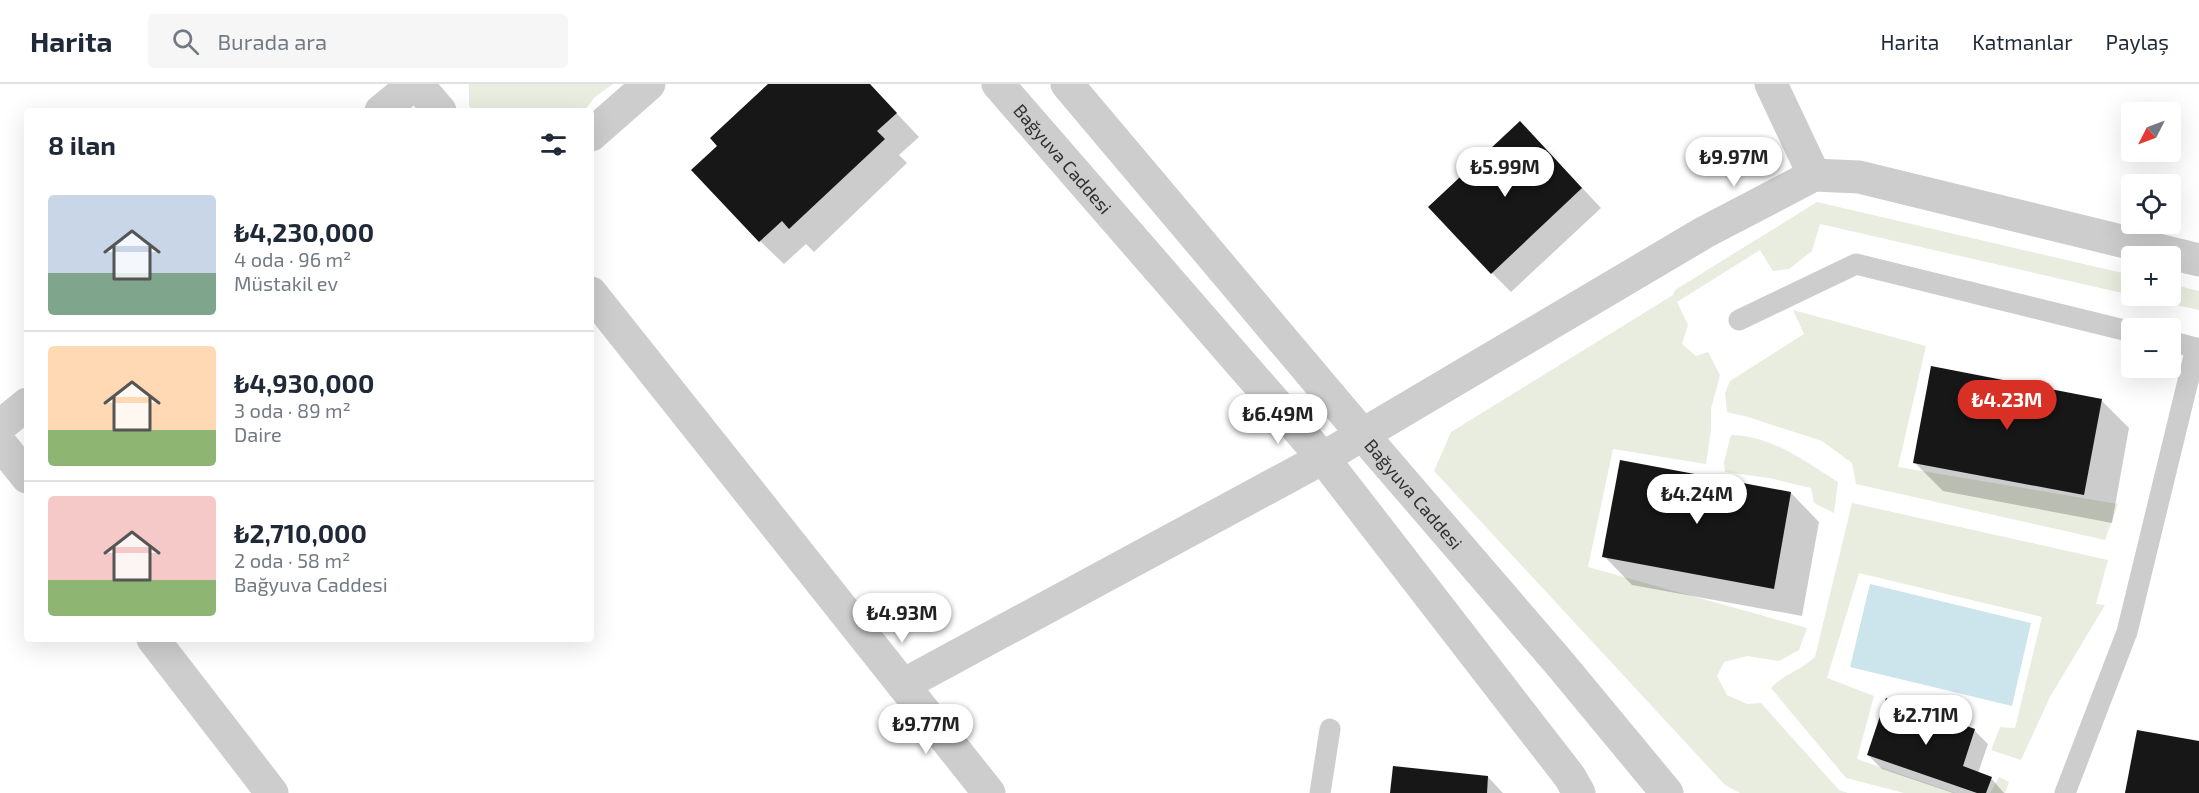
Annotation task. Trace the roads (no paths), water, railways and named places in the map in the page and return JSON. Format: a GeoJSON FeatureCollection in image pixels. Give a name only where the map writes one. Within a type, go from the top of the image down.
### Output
{"type":"FeatureCollection","features":[{"type":"Feature","properties":{"kind":"street"},"geometry":{"type":"LineString","coordinates":[[385,108],[416,84],[437,108]]}},
{"type":"Feature","properties":{"kind":"street"},"geometry":{"type":"LineString","coordinates":[[594,132],[649,84]]}},
{"type":"Feature","properties":{"kind":"street","name":"Bağyuva Caddesi"},"geometry":{"type":"LineString","coordinates":[[998,84],[1323,458],[1580,793]]}},
{"type":"Feature","properties":{"kind":"street","name":"Bağyuva Caddesi"},"geometry":{"type":"LineString","coordinates":[[1067,84],[1363,435],[1561,664],[1667,793]]}},
{"type":"Feature","properties":{"kind":"street"},"geometry":{"type":"LineString","coordinates":[[1771,84],[1814,175]]}},
{"type":"Feature","properties":{"kind":"street"},"geometry":{"type":"LineString","coordinates":[[903,685],[1323,458],[1705,232],[1814,175],[1859,177],[2199,260]]}},
{"type":"Feature","properties":{"kind":"street"},"geometry":{"type":"LineString","coordinates":[[594,297],[988,793]]}},
{"type":"Feature","properties":{"kind":"street"},"geometry":{"type":"LineString","coordinates":[[0,426],[24,406]]}},
{"type":"Feature","properties":{"kind":"street"},"geometry":{"type":"LineString","coordinates":[[0,443],[24,473]]}},
{"type":"Feature","properties":{"kind":"street"},"geometry":{"type":"LineString","coordinates":[[155,642],[272,793]]}},
{"type":"Feature","properties":{"kind":"lane"},"geometry":{"type":"LineString","coordinates":[[1739,320],[1856,264],[2121,329]]}},
{"type":"Feature","properties":{"kind":"lane"},"geometry":{"type":"LineString","coordinates":[[2065,793],[2127,632],[2197,349],[2181,344]]}},
{"type":"Feature","properties":{"kind":"lane"},"geometry":{"type":"LineString","coordinates":[[1320,793],[1330,729]]}},
{"type":"Feature","properties":{"kind":"water"},"geometry":{"type":"Polygon","coordinates":[[[1870,584],[2031,623],[2012,706],[1850,667],[1870,584]]]}}]}
